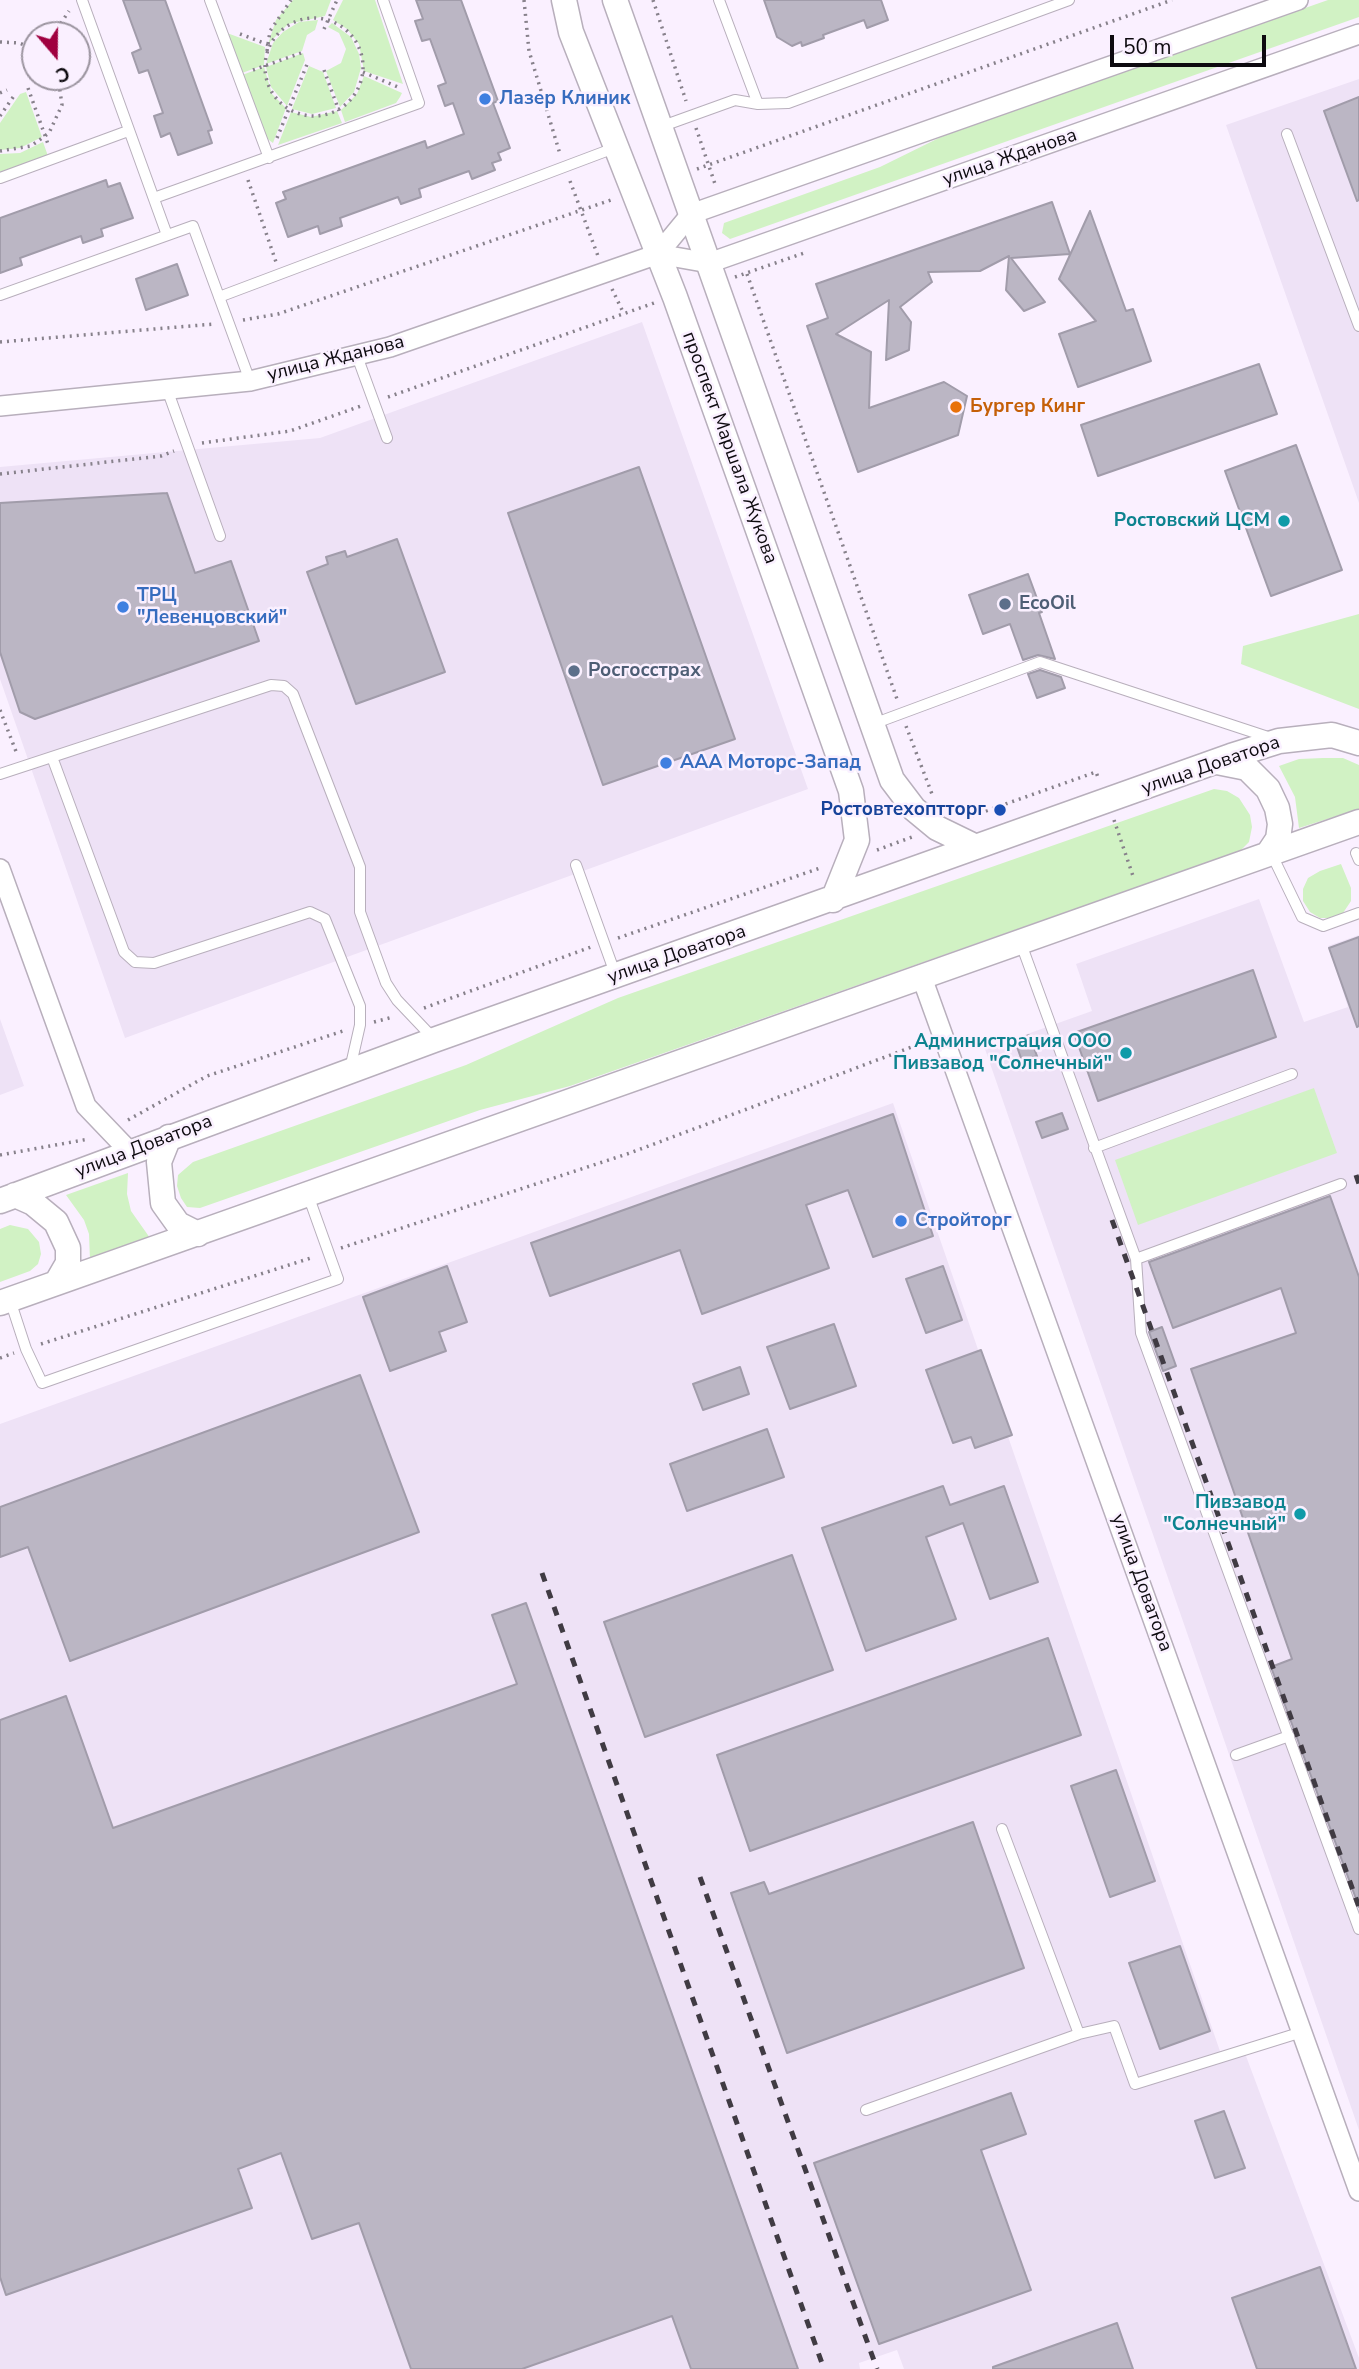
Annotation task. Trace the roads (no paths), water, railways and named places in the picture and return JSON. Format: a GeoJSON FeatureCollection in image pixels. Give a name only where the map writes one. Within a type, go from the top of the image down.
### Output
{"type":"FeatureCollection","features":[{"type":"Feature","properties":{"kind":"street","name":"проспект Маршала Жукова"},"geometry":{"type":"LineString","coordinates":[[564,0],[571,32],[635,191],[851,791],[856,840],[851,860],[833,900]]}},
{"type":"Feature","properties":{"kind":"street"},"geometry":{"type":"LineString","coordinates":[[615,0],[870,725],[892,780],[914,809],[937,828],[976,847]]}},
{"type":"Feature","properties":{"kind":"street"},"geometry":{"type":"LineString","coordinates":[[658,254],[691,214],[1295,1]]}},
{"type":"Feature","properties":{"kind":"street","name":"улица Жданова"},"geometry":{"type":"LineString","coordinates":[[0,406],[250,381],[357,356],[658,254],[709,263],[1359,34]]}},
{"type":"Feature","properties":{"kind":"street","name":"улица Доватора"},"geometry":{"type":"LineString","coordinates":[[8,1198],[434,1040],[1279,741],[1332,735],[1359,743]]}},
{"type":"Feature","properties":{"kind":"street"},"geometry":{"type":"LineString","coordinates":[[1217,762],[1247,768],[1268,789],[1277,808],[1280,824],[1278,839],[1270,851]]}},
{"type":"Feature","properties":{"kind":"street"},"geometry":{"type":"LineString","coordinates":[[5,1301],[1270,851],[1359,822]]}},
{"type":"Feature","properties":{"kind":"street"},"geometry":{"type":"LineString","coordinates":[[0,869],[73,1077],[86,1106],[130,1152]]}},
{"type":"Feature","properties":{"kind":"street","name":"улица Доватора"},"geometry":{"type":"LineString","coordinates":[[921,975],[1359,2191]]}},
{"type":"Feature","properties":{"kind":"street"},"geometry":{"type":"LineString","coordinates":[[169,1137],[159,1162],[163,1203],[178,1224],[198,1234]]}},
{"type":"Feature","properties":{"kind":"street"},"geometry":{"type":"LineString","coordinates":[[8,1198],[33,1203],[56,1222],[68,1248],[68,1263],[57,1282]]}},
{"type":"Feature","properties":{"kind":"lane"},"geometry":{"type":"LineString","coordinates":[[82,0],[167,235]]}},
{"type":"Feature","properties":{"kind":"lane"},"geometry":{"type":"LineString","coordinates":[[210,0],[269,158]]}},
{"type":"Feature","properties":{"kind":"lane"},"geometry":{"type":"LineString","coordinates":[[154,198],[419,103],[383,0]]}},
{"type":"Feature","properties":{"kind":"lane"},"geometry":{"type":"LineString","coordinates":[[719,0],[758,104]]}},
{"type":"Feature","properties":{"kind":"lane"},"geometry":{"type":"LineString","coordinates":[[659,127],[735,100],[758,104],[788,103],[1069,0]]}},
{"type":"Feature","properties":{"kind":"lane"},"geometry":{"type":"LineString","coordinates":[[0,178],[128,131]]}},
{"type":"Feature","properties":{"kind":"lane"},"geometry":{"type":"LineString","coordinates":[[1287,134],[1359,326]]}},
{"type":"Feature","properties":{"kind":"lane"},"geometry":{"type":"LineString","coordinates":[[219,297],[617,147]]}},
{"type":"Feature","properties":{"kind":"lane"},"geometry":{"type":"LineString","coordinates":[[0,295],[193,226],[250,381]]}},
{"type":"Feature","properties":{"kind":"lane"},"geometry":{"type":"LineString","coordinates":[[357,356],[387,438]]}},
{"type":"Feature","properties":{"kind":"lane"},"geometry":{"type":"LineString","coordinates":[[167,389],[220,536]]}},
{"type":"Feature","properties":{"kind":"lane"},"geometry":{"type":"LineString","coordinates":[[870,725],[1040,662],[1279,741]]}},
{"type":"Feature","properties":{"kind":"lane"},"geometry":{"type":"LineString","coordinates":[[0,774],[271,685],[284,686],[293,694],[360,867],[360,912],[386,983],[434,1040]]}},
{"type":"Feature","properties":{"kind":"lane"},"geometry":{"type":"LineString","coordinates":[[52,757],[124,952],[135,962],[153,963],[310,912],[325,919],[335,937],[360,1006],[360,1025],[349,1071]]}},
{"type":"Feature","properties":{"kind":"lane"},"geometry":{"type":"LineString","coordinates":[[1270,851],[1303,917],[1323,926],[1359,912]]}},
{"type":"Feature","properties":{"kind":"lane"},"geometry":{"type":"LineString","coordinates":[[576,865],[616,976]]}},
{"type":"Feature","properties":{"kind":"lane"},"geometry":{"type":"LineString","coordinates":[[1020,941],[1136,1259],[1141,1333],[1359,1929]]}},
{"type":"Feature","properties":{"kind":"lane"},"geometry":{"type":"LineString","coordinates":[[1094,1148],[1292,1074]]}},
{"type":"Feature","properties":{"kind":"lane"},"geometry":{"type":"LineString","coordinates":[[1136,1259],[1341,1184]]}},
{"type":"Feature","properties":{"kind":"lane"},"geometry":{"type":"LineString","coordinates":[[5,1301],[42,1383],[338,1279],[308,1194]]}},
{"type":"Feature","properties":{"kind":"lane"},"geometry":{"type":"LineString","coordinates":[[1236,1755],[1289,1736]]}},
{"type":"Feature","properties":{"kind":"lane"},"geometry":{"type":"LineString","coordinates":[[1002,1829],[1079,2034]]}},
{"type":"Feature","properties":{"kind":"lane"},"geometry":{"type":"LineString","coordinates":[[866,2110],[1079,2034],[1114,2026],[1135,2084],[1303,2032]]}},
{"type":"Feature","properties":{"kind":"railway"},"geometry":{"type":"LineString","coordinates":[[1356,1175],[1359,1184]]}},
{"type":"Feature","properties":{"kind":"railway"},"geometry":{"type":"LineString","coordinates":[[1112,1220],[1359,1907]]}},
{"type":"Feature","properties":{"kind":"railway"},"geometry":{"type":"LineString","coordinates":[[542,1573],[824,2369]]}},
{"type":"Feature","properties":{"kind":"railway"},"geometry":{"type":"LineString","coordinates":[[700,1877],[877,2369]]}},
{"type":"Feature","properties":{"kind":"place","name":"Лазер Клиник"},"geometry":{"type":"Point","coordinates":[485,99]}},
{"type":"Feature","properties":{"kind":"place","name":"Бургер Кинг"},"geometry":{"type":"Point","coordinates":[956,407]}},
{"type":"Feature","properties":{"kind":"place","name":"Ростовский ЦСМ"},"geometry":{"type":"Point","coordinates":[1284,521]}},
{"type":"Feature","properties":{"kind":"place","name":"EcoOil"},"geometry":{"type":"Point","coordinates":[1005,604]}},
{"type":"Feature","properties":{"kind":"place","name":"ТРЦ \"Левенцовский\""},"geometry":{"type":"Point","coordinates":[123,607]}},
{"type":"Feature","properties":{"kind":"place","name":"Росгосстрах"},"geometry":{"type":"Point","coordinates":[574,671]}},
{"type":"Feature","properties":{"kind":"place","name":"ААА Моторс-Запад"},"geometry":{"type":"Point","coordinates":[666,763]}},
{"type":"Feature","properties":{"kind":"place","name":"Ростовтехоптторг"},"geometry":{"type":"Point","coordinates":[1000,810]}},
{"type":"Feature","properties":{"kind":"place","name":"Администрация ООО Пивзавод \"Солнечный\""},"geometry":{"type":"Point","coordinates":[1126,1053]}},
{"type":"Feature","properties":{"kind":"place","name":"Стройторг"},"geometry":{"type":"Point","coordinates":[901,1221]}},
{"type":"Feature","properties":{"kind":"place","name":"Пивзавод \"Солнечный\""},"geometry":{"type":"Point","coordinates":[1300,1514]}}]}
